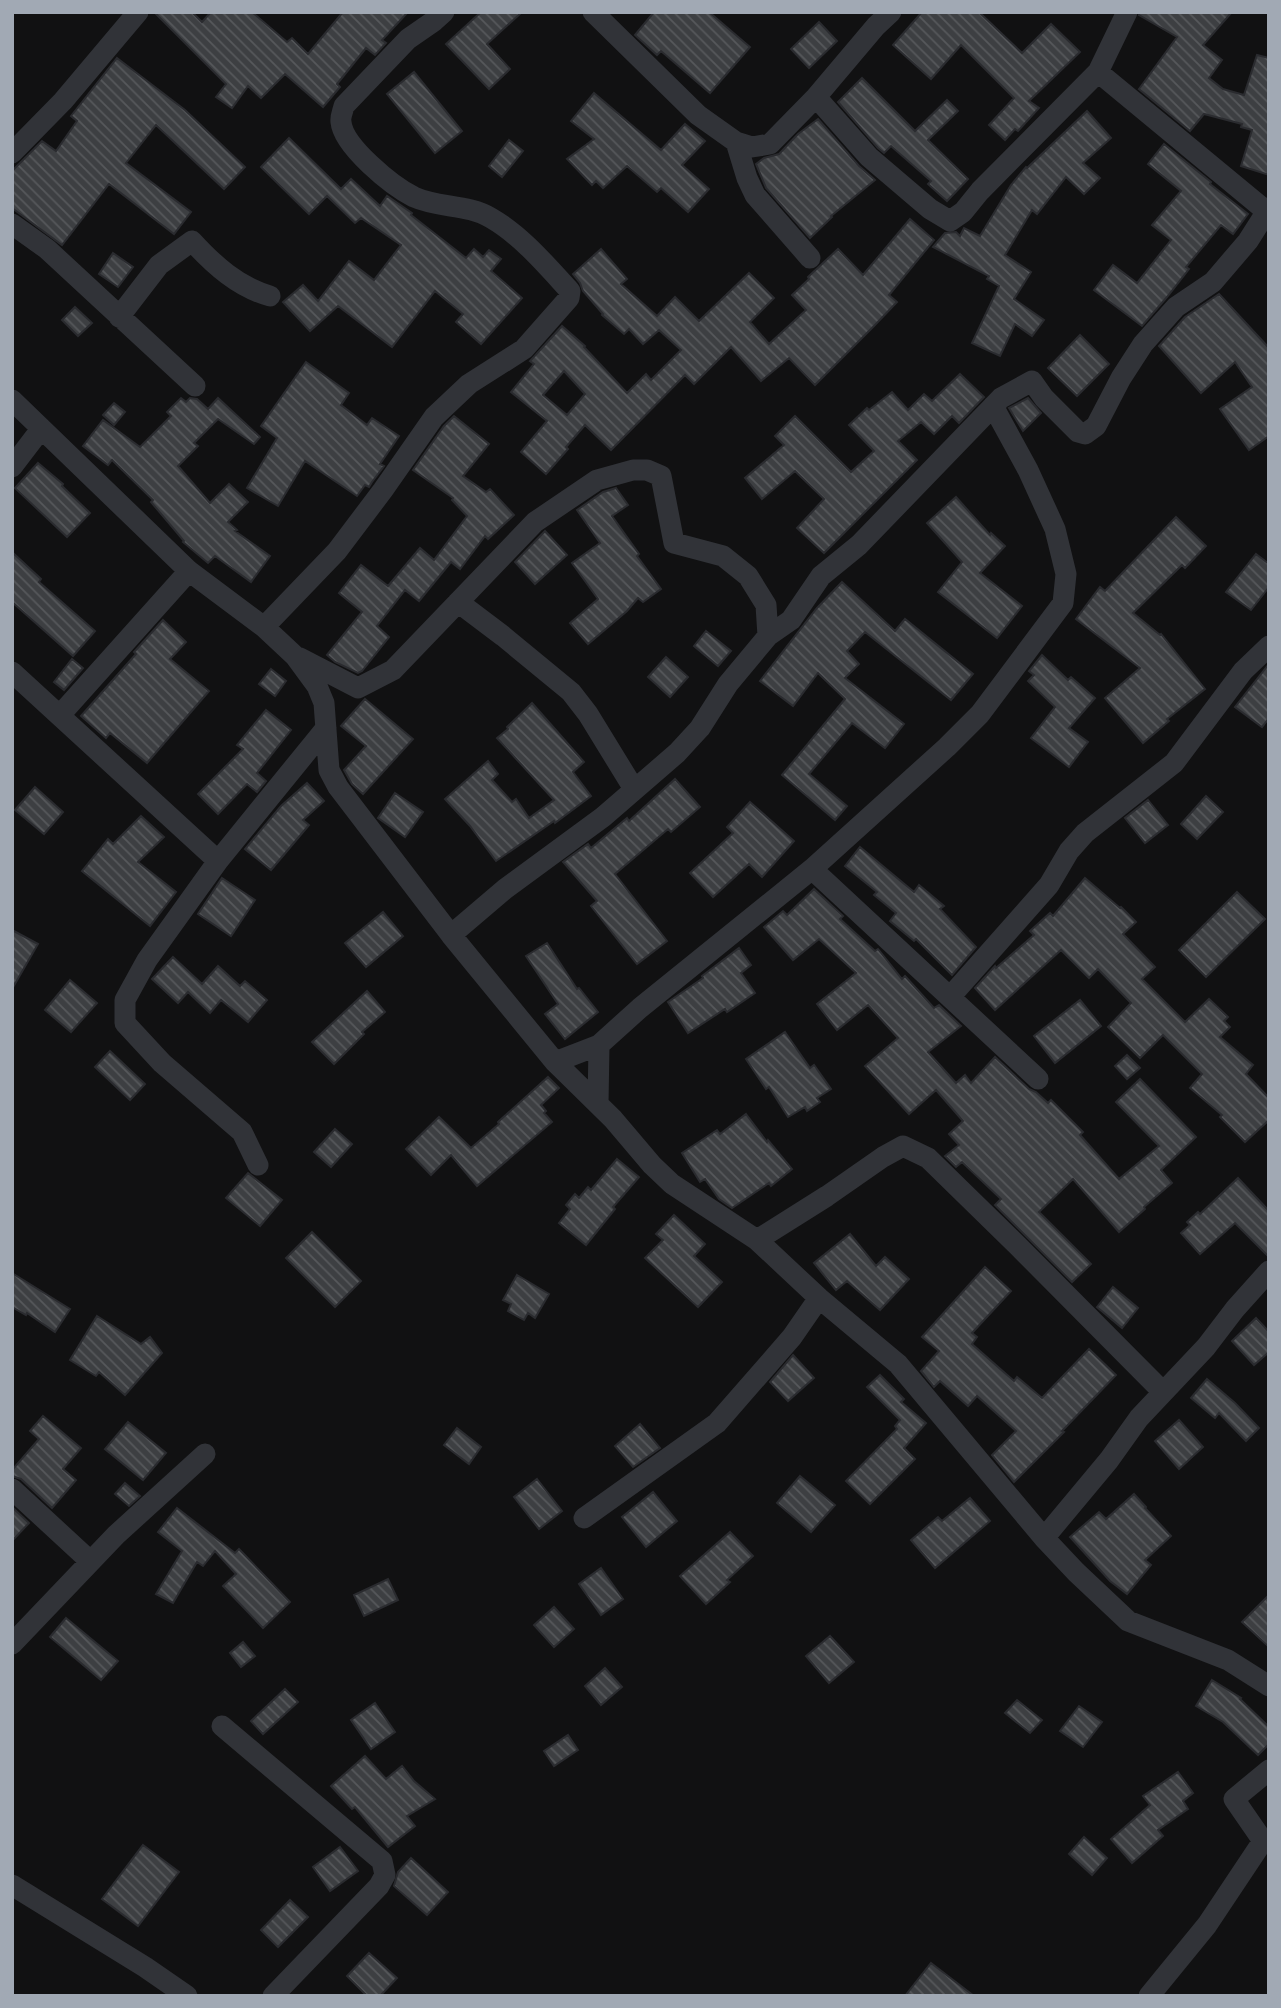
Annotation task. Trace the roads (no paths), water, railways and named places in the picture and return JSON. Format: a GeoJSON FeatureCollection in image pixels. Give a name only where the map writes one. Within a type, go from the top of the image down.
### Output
{"type":"FeatureCollection","features":[{"type":"Feature","properties":{"kind":"street"},"geometry":{"type":"LineString","coordinates":[[12,153],[63,101],[138,12]]}},
{"type":"Feature","properties":{"kind":"street"},"geometry":{"type":"LineString","coordinates":[[264,627],[337,551],[434,417],[469,384],[524,349],[569,298],[570,291],[526,243],[490,217],[466,208],[414,197],[372,167],[346,138],[340,121],[344,106],[408,39],[434,22],[443,12]]}},
{"type":"Feature","properties":{"kind":"street"},"geometry":{"type":"LineString","coordinates":[[593,12],[698,115],[736,142],[752,147],[770,144],[816,97],[891,12]]}},
{"type":"Feature","properties":{"kind":"street"},"geometry":{"type":"LineString","coordinates":[[816,97],[869,157],[930,209],[950,221],[963,212],[980,191],[1098,72],[1127,12]]}},
{"type":"Feature","properties":{"kind":"street"},"geometry":{"type":"LineString","coordinates":[[451,935],[505,888],[603,817],[677,753],[700,728],[729,684],[768,636],[791,620],[821,576],[859,545],[1001,398],[1032,381],[1044,398],[1078,432],[1085,434],[1096,426],[1121,378],[1143,344],[1176,307],[1213,282],[1248,241],[1268,210],[1098,72]]}},
{"type":"Feature","properties":{"kind":"street"},"geometry":{"type":"LineString","coordinates":[[736,142],[755,195],[810,258]]}},
{"type":"Feature","properties":{"kind":"street"},"geometry":{"type":"LineString","coordinates":[[12,224],[47,249],[195,386]]}},
{"type":"Feature","properties":{"kind":"street"},"geometry":{"type":"LineString","coordinates":[[120,317],[159,265],[192,241],[213,263],[251,291],[270,296]]}},
{"type":"Feature","properties":{"kind":"street"},"geometry":{"type":"LineString","coordinates":[[12,400],[189,571],[264,627],[295,656],[317,686],[324,702],[329,769],[338,787],[451,935],[555,1062],[672,1184],[757,1240],[819,1298],[898,1364],[1044,1538],[1128,1621],[1228,1660],[1269,1686]]}},
{"type":"Feature","properties":{"kind":"street"},"geometry":{"type":"LineString","coordinates":[[555,1062],[599,1045],[640,1008],[812,869],[980,714],[1063,603],[1066,575],[1055,529],[1028,470],[993,406]]}},
{"type":"Feature","properties":{"kind":"street"},"geometry":{"type":"LineString","coordinates":[[12,467],[41,429]]}},
{"type":"Feature","properties":{"kind":"street"},"geometry":{"type":"LineString","coordinates":[[295,656],[358,688],[393,670],[535,522],[597,480],[633,470],[646,470],[661,476],[674,543],[723,556],[748,576],[766,605],[768,636]]}},
{"type":"Feature","properties":{"kind":"street"},"geometry":{"type":"LineString","coordinates":[[60,715],[189,571]]}},
{"type":"Feature","properties":{"kind":"street"},"geometry":{"type":"LineString","coordinates":[[458,602],[571,692],[634,789]]}},
{"type":"Feature","properties":{"kind":"street"},"geometry":{"type":"LineString","coordinates":[[950,997],[1049,885],[1069,851],[1085,833],[1174,763],[1243,671],[1269,646]]}},
{"type":"Feature","properties":{"kind":"street"},"geometry":{"type":"LineString","coordinates":[[12,672],[218,861]]}},
{"type":"Feature","properties":{"kind":"street"},"geometry":{"type":"LineString","coordinates":[[258,1165],[242,1132],[162,1063],[125,1023],[125,1000],[147,960],[218,861],[327,728]]}},
{"type":"Feature","properties":{"kind":"street"},"geometry":{"type":"LineString","coordinates":[[812,869],[1038,1079]]}},
{"type":"Feature","properties":{"kind":"street"},"geometry":{"type":"LineString","coordinates":[[598,1104],[599,1045]]}},
{"type":"Feature","properties":{"kind":"street"},"geometry":{"type":"LineString","coordinates":[[757,1240],[903,1146],[928,1158],[1163,1392]]}},
{"type":"Feature","properties":{"kind":"street"},"geometry":{"type":"LineString","coordinates":[[1044,1538],[1109,1460],[1139,1418],[1206,1348],[1235,1309],[1269,1271]]}},
{"type":"Feature","properties":{"kind":"street"},"geometry":{"type":"LineString","coordinates":[[584,1518],[717,1423],[792,1336],[819,1298]]}},
{"type":"Feature","properties":{"kind":"street"},"geometry":{"type":"LineString","coordinates":[[12,1644],[90,1561],[205,1454]]}},
{"type":"Feature","properties":{"kind":"street"},"geometry":{"type":"LineString","coordinates":[[12,1489],[90,1561]]}},
{"type":"Feature","properties":{"kind":"street"},"geometry":{"type":"LineString","coordinates":[[222,1726],[382,1861],[386,1875],[379,1886],[273,1996]]}},
{"type":"Feature","properties":{"kind":"street"},"geometry":{"type":"LineString","coordinates":[[1149,1996],[1208,1925],[1266,1844],[1234,1798],[1269,1770]]}},
{"type":"Feature","properties":{"kind":"street"},"geometry":{"type":"LineString","coordinates":[[12,1885],[187,1996]]}}]}
